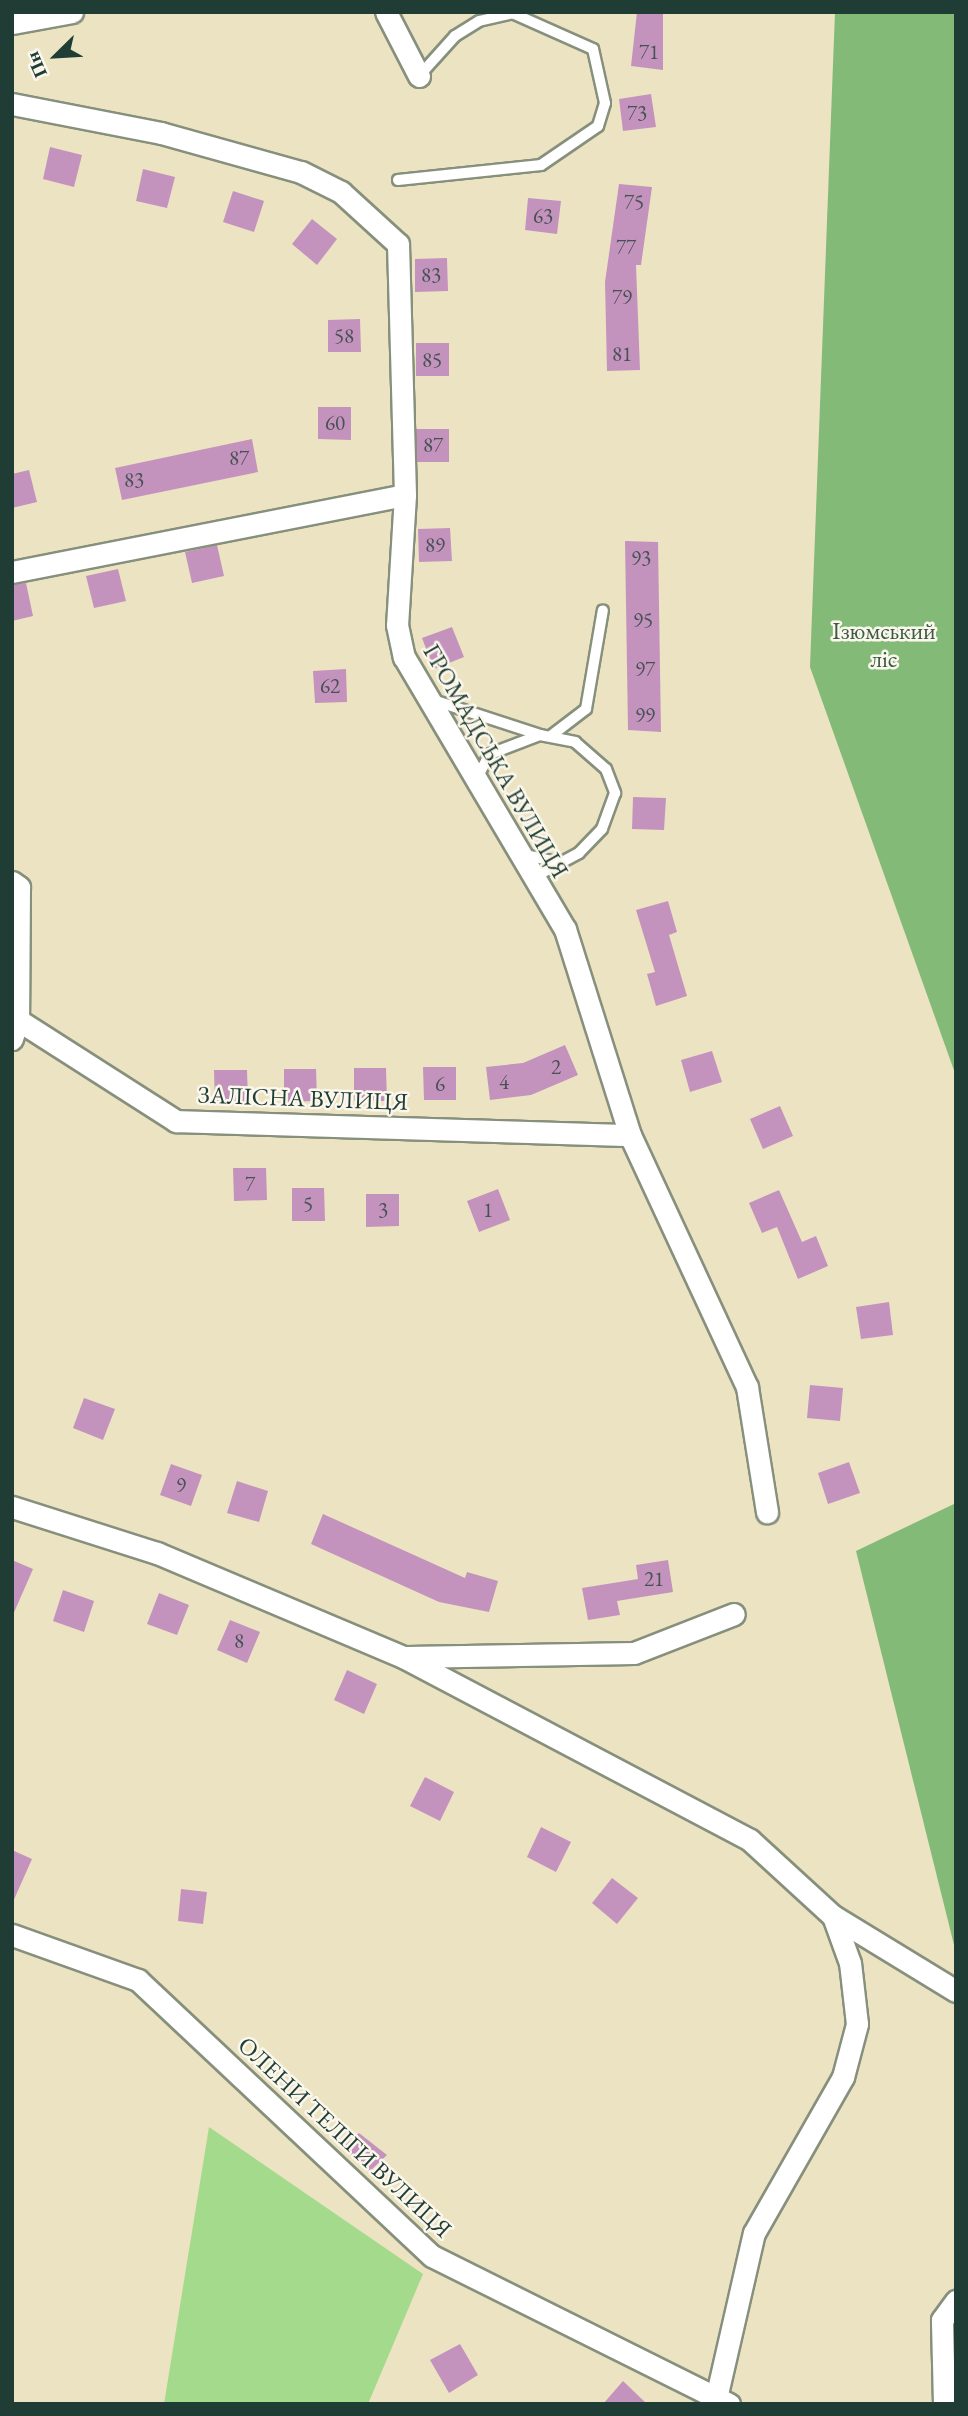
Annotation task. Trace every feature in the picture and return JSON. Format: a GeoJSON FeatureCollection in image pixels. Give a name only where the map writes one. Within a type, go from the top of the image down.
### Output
{"type":"FeatureCollection","features":[{"type":"Feature","properties":{"kind":"street"},"geometry":{"type":"LineString","coordinates":[[12,23],[72,12]]}},
{"type":"Feature","properties":{"kind":"street"},"geometry":{"type":"LineString","coordinates":[[386,12],[419,76]]}},
{"type":"Feature","properties":{"kind":"street","name":"ГРОМАДСЬКА ВУЛИЦЯ"},"geometry":{"type":"LineString","coordinates":[[12,104],[160,133],[301,172],[372,217],[398,244],[405,495],[397,625],[404,657],[475,785],[542,897],[565,929],[630,1135],[747,1387],[767,1512]]}},
{"type":"Feature","properties":{"kind":"street"},"geometry":{"type":"LineString","coordinates":[[12,572],[405,495]]}},
{"type":"Feature","properties":{"kind":"street","name":"ЗАЛІСНА ВУЛИЦЯ"},"geometry":{"type":"LineString","coordinates":[[12,882],[19,887],[15,1029],[176,1121],[630,1135]]}},
{"type":"Feature","properties":{"kind":"street"},"geometry":{"type":"LineString","coordinates":[[12,1507],[157,1553],[403,1657],[750,1840],[833,1916],[956,1991]]}},
{"type":"Feature","properties":{"kind":"street"},"geometry":{"type":"LineString","coordinates":[[403,1657],[634,1653],[734,1614]]}},
{"type":"Feature","properties":{"kind":"street"},"geometry":{"type":"LineString","coordinates":[[723,2399],[754,2233],[843,2077],[857,2024],[850,1963],[833,1916]]}},
{"type":"Feature","properties":{"kind":"street","name":"ОЛЕНИ ТЕЛІГИ ВУЛИЦЯ"},"geometry":{"type":"LineString","coordinates":[[12,1935],[138,1980],[432,2256],[723,2399]]}},
{"type":"Feature","properties":{"kind":"street"},"geometry":{"type":"LineString","coordinates":[[944,2404],[942,2320],[956,2301]]}},
{"type":"Feature","properties":{"kind":"lane"},"geometry":{"type":"LineString","coordinates":[[398,180],[541,165],[598,127],[606,103],[593,49],[511,13],[479,22],[455,36],[419,76]]}},
{"type":"Feature","properties":{"kind":"lane"},"geometry":{"type":"LineString","coordinates":[[475,785],[490,754],[546,735],[586,709],[603,610]]}},
{"type":"Feature","properties":{"kind":"lane"},"geometry":{"type":"LineString","coordinates":[[424,697],[575,742],[606,769],[615,793],[593,842],[531,879]]}},
{"type":"Feature","properties":{"kind":"lane"},"geometry":{"type":"LineString","coordinates":[[514,850],[560,863]]}},
{"type":"Feature","properties":{"kind":"lane"},"geometry":{"type":"LineString","coordinates":[[542,897],[544,880],[560,863]]}},
{"type":"Feature","properties":{"kind":"green space","name":"Ізюмський ліс"},"geometry":{"type":"Polygon","coordinates":[[[835,12],[956,12],[956,1076],[810,667],[835,12]]]}},
{"type":"Feature","properties":{"kind":"green space"},"geometry":{"type":"Polygon","coordinates":[[[956,1503],[956,1953],[856,1551],[956,1503]]]}},
{"type":"Feature","properties":{"kind":"green space"},"geometry":{"type":"Polygon","coordinates":[[[209,2127],[423,2274],[368,2404],[164,2404],[209,2127]]]}},
{"type":"Feature","properties":{"kind":"building"},"geometry":{"type":"Polygon","coordinates":[[[637,12],[663,12],[663,70],[631,66],[637,12]]]}},
{"type":"Feature","properties":{"kind":"building"},"geometry":{"type":"Polygon","coordinates":[[[651,94],[656,127],[623,131],[619,99],[651,94]]]}},
{"type":"Feature","properties":{"kind":"building"},"geometry":{"type":"Polygon","coordinates":[[[50,147],[82,155],[74,187],[43,179],[50,147]]]}},
{"type":"Feature","properties":{"kind":"building"},"geometry":{"type":"Polygon","coordinates":[[[143,169],[175,177],[167,208],[136,201],[143,169]]]}},
{"type":"Feature","properties":{"kind":"building"},"geometry":{"type":"Polygon","coordinates":[[[619,184],[652,187],[641,265],[636,265],[640,370],[607,371],[605,282],[619,184]]]}},
{"type":"Feature","properties":{"kind":"building"},"geometry":{"type":"Polygon","coordinates":[[[233,191],[264,201],[254,232],[223,222],[233,191]]]}},
{"type":"Feature","properties":{"kind":"building"},"geometry":{"type":"Polygon","coordinates":[[[528,198],[561,201],[557,234],[525,230],[528,198]]]}},
{"type":"Feature","properties":{"kind":"building"},"geometry":{"type":"Polygon","coordinates":[[[312,219],[337,239],[317,265],[292,244],[312,219]]]}},
{"type":"Feature","properties":{"kind":"building"},"geometry":{"type":"Polygon","coordinates":[[[447,258],[448,291],[415,292],[415,259],[447,258]]]}},
{"type":"Feature","properties":{"kind":"building"},"geometry":{"type":"Polygon","coordinates":[[[360,319],[361,352],[328,352],[328,320],[360,319]]]}},
{"type":"Feature","properties":{"kind":"building"},"geometry":{"type":"Polygon","coordinates":[[[416,343],[449,343],[449,376],[416,376],[416,343]]]}},
{"type":"Feature","properties":{"kind":"building"},"geometry":{"type":"Polygon","coordinates":[[[318,407],[351,407],[351,440],[318,439],[318,407]]]}},
{"type":"Feature","properties":{"kind":"building"},"geometry":{"type":"Polygon","coordinates":[[[416,429],[449,429],[449,462],[417,462],[416,429]]]}},
{"type":"Feature","properties":{"kind":"building"},"geometry":{"type":"Polygon","coordinates":[[[252,439],[258,472],[122,500],[115,468],[252,439]]]}},
{"type":"Feature","properties":{"kind":"building"},"geometry":{"type":"Polygon","coordinates":[[[29,470],[37,502],[12,508],[12,474],[29,470]]]}},
{"type":"Feature","properties":{"kind":"building"},"geometry":{"type":"Polygon","coordinates":[[[450,528],[452,561],[419,562],[418,529],[450,528]]]}},
{"type":"Feature","properties":{"kind":"building"},"geometry":{"type":"Polygon","coordinates":[[[625,541],[658,542],[661,732],[628,730],[625,541]]]}},
{"type":"Feature","properties":{"kind":"building"},"geometry":{"type":"Polygon","coordinates":[[[217,545],[224,576],[192,583],[185,552],[217,545]]]}},
{"type":"Feature","properties":{"kind":"building"},"geometry":{"type":"Polygon","coordinates":[[[118,569],[126,601],[94,608],[86,576],[118,569]]]}},
{"type":"Feature","properties":{"kind":"building"},"geometry":{"type":"Polygon","coordinates":[[[26,583],[33,616],[12,621],[12,585],[26,583]]]}},
{"type":"Feature","properties":{"kind":"building"},"geometry":{"type":"Polygon","coordinates":[[[452,627],[464,657],[434,669],[422,638],[452,627]]]}},
{"type":"Feature","properties":{"kind":"building"},"geometry":{"type":"Polygon","coordinates":[[[346,669],[347,702],[315,703],[313,671],[346,669]]]}},
{"type":"Feature","properties":{"kind":"building"},"geometry":{"type":"Polygon","coordinates":[[[633,797],[666,798],[664,830],[632,829],[633,797]]]}},
{"type":"Feature","properties":{"kind":"building"},"geometry":{"type":"Polygon","coordinates":[[[668,901],[677,932],[669,935],[687,996],[656,1006],[647,974],[655,972],[636,910],[668,901]]]}},
{"type":"Feature","properties":{"kind":"building"},"geometry":{"type":"Polygon","coordinates":[[[565,1045],[578,1075],[531,1095],[490,1100],[486,1067],[523,1063],[565,1045]]]}},
{"type":"Feature","properties":{"kind":"building"},"geometry":{"type":"Polygon","coordinates":[[[712,1051],[722,1082],[690,1092],[681,1060],[712,1051]]]}},
{"type":"Feature","properties":{"kind":"building"},"geometry":{"type":"Polygon","coordinates":[[[423,1067],[456,1067],[456,1100],[424,1100],[423,1067]]]}},
{"type":"Feature","properties":{"kind":"building"},"geometry":{"type":"Polygon","coordinates":[[[354,1068],[386,1068],[387,1101],[354,1101],[354,1068]]]}},
{"type":"Feature","properties":{"kind":"building"},"geometry":{"type":"Polygon","coordinates":[[[284,1069],[316,1069],[317,1101],[284,1102],[284,1069]]]}},
{"type":"Feature","properties":{"kind":"building"},"geometry":{"type":"Polygon","coordinates":[[[214,1070],[247,1070],[248,1102],[215,1103],[214,1070]]]}},
{"type":"Feature","properties":{"kind":"building"},"geometry":{"type":"Polygon","coordinates":[[[780,1106],[793,1136],[763,1149],[750,1119],[780,1106]]]}},
{"type":"Feature","properties":{"kind":"building"},"geometry":{"type":"Polygon","coordinates":[[[233,1168],[266,1168],[267,1200],[234,1201],[233,1168]]]}},
{"type":"Feature","properties":{"kind":"building"},"geometry":{"type":"Polygon","coordinates":[[[292,1188],[324,1188],[325,1221],[292,1221],[292,1188]]]}},
{"type":"Feature","properties":{"kind":"building"},"geometry":{"type":"Polygon","coordinates":[[[498,1189],[510,1220],[479,1232],[467,1201],[498,1189]]]}},
{"type":"Feature","properties":{"kind":"building"},"geometry":{"type":"Polygon","coordinates":[[[779,1190],[802,1242],[816,1236],[828,1266],[798,1279],[777,1227],[762,1233],[749,1203],[779,1190]]]}},
{"type":"Feature","properties":{"kind":"building"},"geometry":{"type":"Polygon","coordinates":[[[366,1194],[399,1194],[399,1226],[366,1227],[366,1194]]]}},
{"type":"Feature","properties":{"kind":"building"},"geometry":{"type":"Polygon","coordinates":[[[889,1302],[893,1335],[861,1339],[856,1307],[889,1302]]]}},
{"type":"Feature","properties":{"kind":"building"},"geometry":{"type":"Polygon","coordinates":[[[810,1385],[843,1388],[840,1421],[807,1418],[810,1385]]]}},
{"type":"Feature","properties":{"kind":"building"},"geometry":{"type":"Polygon","coordinates":[[[84,1398],[115,1409],[103,1440],[73,1428],[84,1398]]]}},
{"type":"Feature","properties":{"kind":"building"},"geometry":{"type":"Polygon","coordinates":[[[849,1462],[860,1493],[828,1504],[818,1473],[849,1462]]]}},
{"type":"Feature","properties":{"kind":"building"},"geometry":{"type":"Polygon","coordinates":[[[171,1464],[202,1475],[191,1506],[160,1495],[171,1464]]]}},
{"type":"Feature","properties":{"kind":"building"},"geometry":{"type":"Polygon","coordinates":[[[237,1481],[268,1491],[259,1522],[227,1513],[237,1481]]]}},
{"type":"Feature","properties":{"kind":"building"},"geometry":{"type":"Polygon","coordinates":[[[323,1514],[465,1578],[467,1572],[498,1581],[489,1612],[439,1602],[311,1544],[323,1514]]]}},
{"type":"Feature","properties":{"kind":"building"},"geometry":{"type":"Polygon","coordinates":[[[12,1560],[33,1569],[12,1617],[12,1560]]]}},
{"type":"Feature","properties":{"kind":"building"},"geometry":{"type":"Polygon","coordinates":[[[668,1560],[673,1592],[617,1601],[620,1615],[588,1620],[582,1588],[638,1579],[636,1565],[668,1560]]]}},
{"type":"Feature","properties":{"kind":"building"},"geometry":{"type":"Polygon","coordinates":[[[63,1590],[94,1601],[84,1632],[53,1621],[63,1590]]]}},
{"type":"Feature","properties":{"kind":"building"},"geometry":{"type":"Polygon","coordinates":[[[159,1593],[189,1605],[177,1635],[147,1624],[159,1593]]]}},
{"type":"Feature","properties":{"kind":"building"},"geometry":{"type":"Polygon","coordinates":[[[230,1620],[260,1632],[247,1663],[217,1650],[230,1620]]]}},
{"type":"Feature","properties":{"kind":"building"},"geometry":{"type":"Polygon","coordinates":[[[347,1670],[377,1684],[364,1714],[334,1700],[347,1670]]]}},
{"type":"Feature","properties":{"kind":"building"},"geometry":{"type":"Polygon","coordinates":[[[425,1777],[454,1792],[440,1821],[410,1806],[425,1777]]]}},
{"type":"Feature","properties":{"kind":"building"},"geometry":{"type":"Polygon","coordinates":[[[541,1827],[571,1842],[556,1872],[527,1857],[541,1827]]]}},
{"type":"Feature","properties":{"kind":"building"},"geometry":{"type":"Polygon","coordinates":[[[12,1850],[32,1859],[12,1904],[12,1850]]]}},
{"type":"Feature","properties":{"kind":"building"},"geometry":{"type":"Polygon","coordinates":[[[612,1878],[638,1898],[617,1924],[592,1903],[612,1878]]]}},
{"type":"Feature","properties":{"kind":"building"},"geometry":{"type":"Polygon","coordinates":[[[181,1889],[207,1892],[203,1924],[178,1921],[181,1889]]]}},
{"type":"Feature","properties":{"kind":"building"},"geometry":{"type":"Polygon","coordinates":[[[359,2133],[387,2155],[370,2171],[343,2147],[359,2133]]]}},
{"type":"Feature","properties":{"kind":"building"},"geometry":{"type":"Polygon","coordinates":[[[460,2344],[478,2375],[449,2393],[430,2360],[460,2344]]]}},
{"type":"Feature","properties":{"kind":"building"},"geometry":{"type":"Polygon","coordinates":[[[623,2381],[647,2404],[603,2404],[623,2381]]]}}]}
